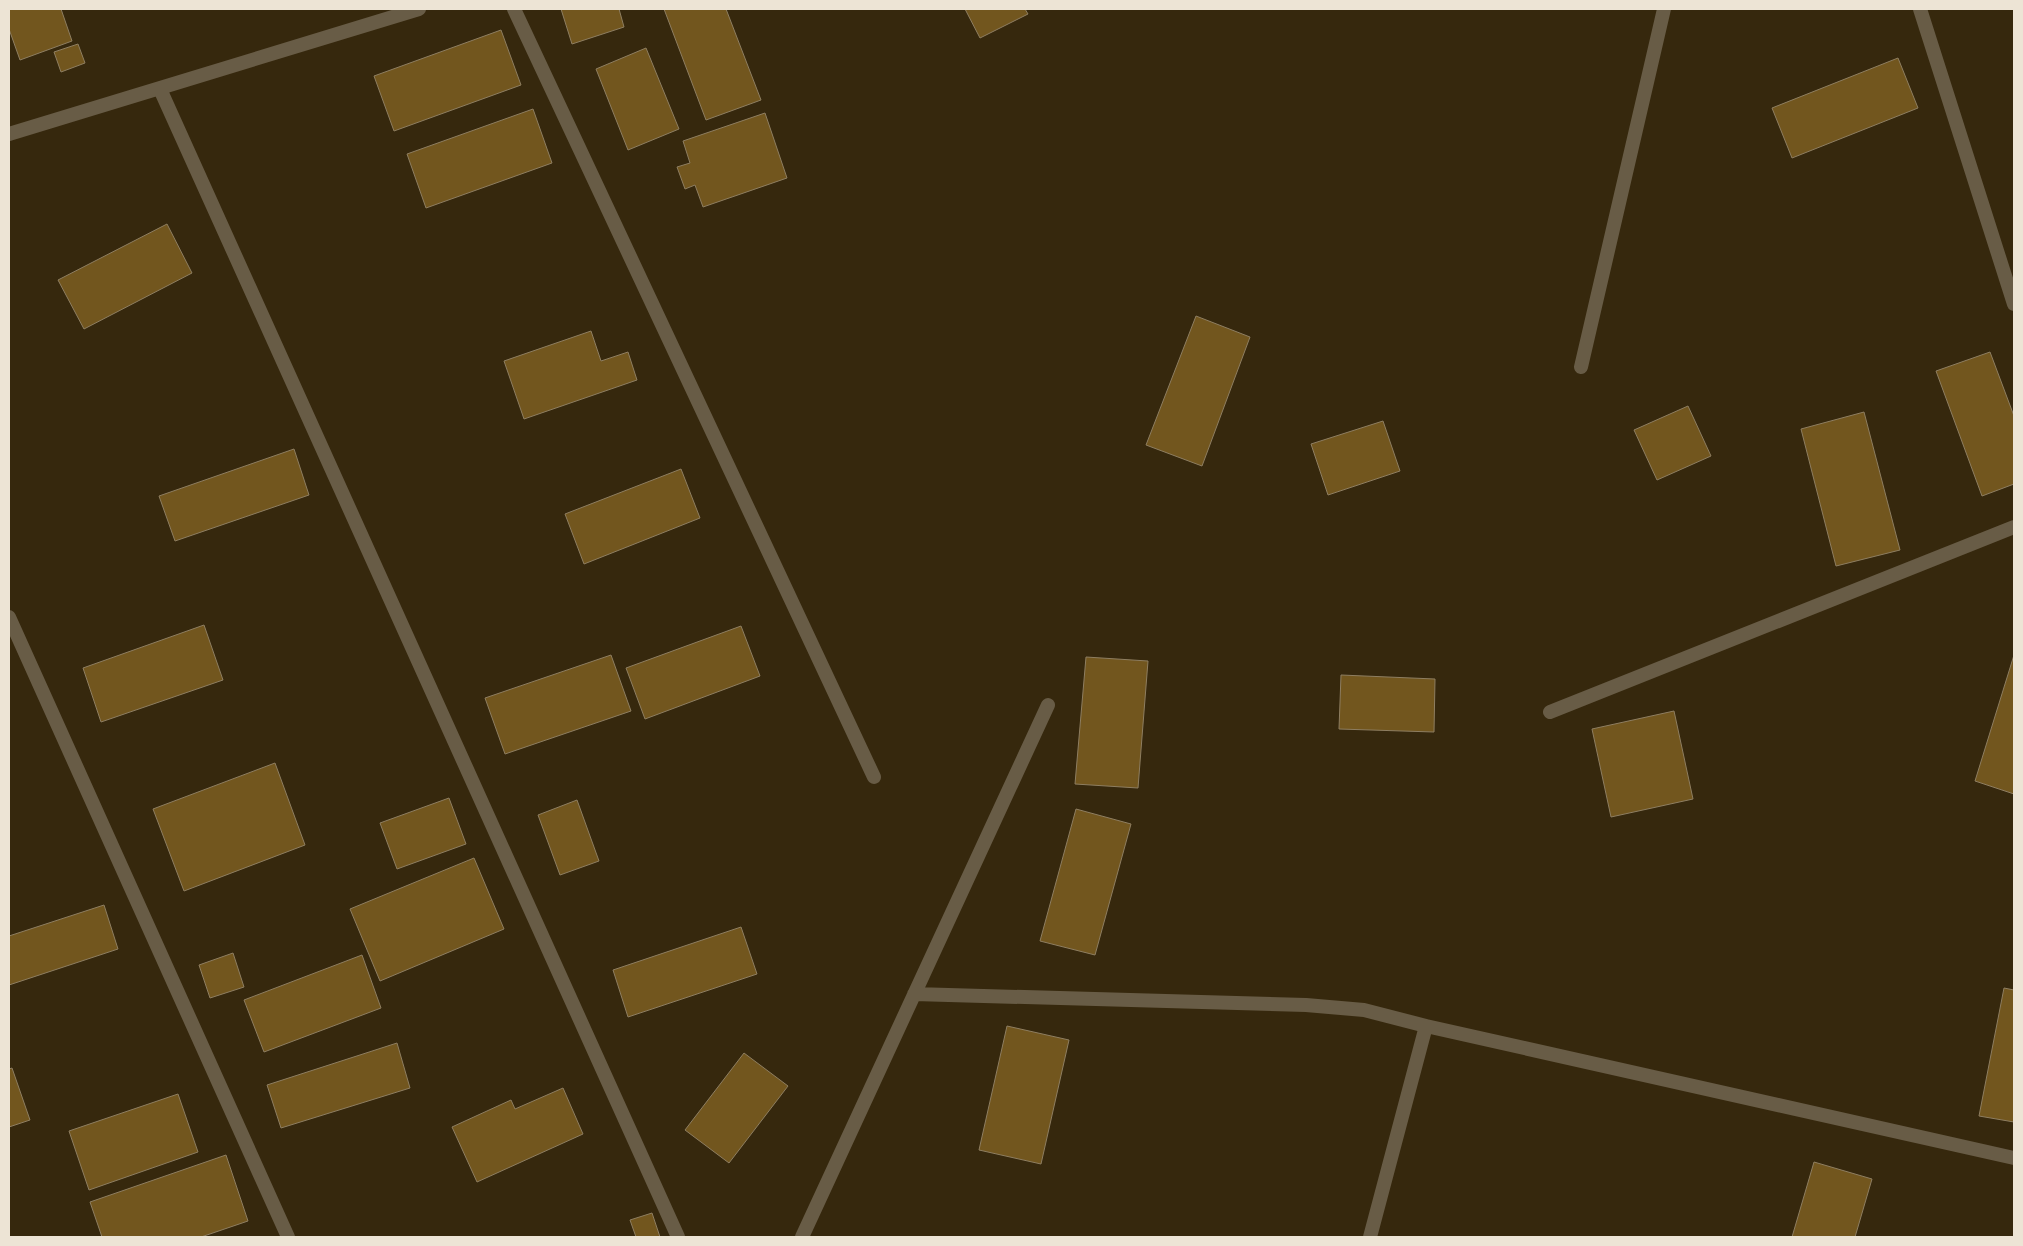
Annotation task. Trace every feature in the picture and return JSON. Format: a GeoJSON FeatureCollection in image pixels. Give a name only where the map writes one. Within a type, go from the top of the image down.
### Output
{"type":"FeatureCollection","features":[{"type":"Feature","properties":{"kind":"street"},"geometry":{"type":"LineString","coordinates":[[9,134],[420,9]]}},
{"type":"Feature","properties":{"kind":"street"},"geometry":{"type":"LineString","coordinates":[[514,9],[874,777]]}},
{"type":"Feature","properties":{"kind":"street"},"geometry":{"type":"LineString","coordinates":[[1581,367],[1664,9]]}},
{"type":"Feature","properties":{"kind":"street"},"geometry":{"type":"LineString","coordinates":[[1920,9],[2014,304]]}},
{"type":"Feature","properties":{"kind":"street"},"geometry":{"type":"LineString","coordinates":[[160,89],[678,1237]]}},
{"type":"Feature","properties":{"kind":"street"},"geometry":{"type":"LineString","coordinates":[[1550,712],[2014,527]]}},
{"type":"Feature","properties":{"kind":"street"},"geometry":{"type":"LineString","coordinates":[[9,616],[288,1237]]}},
{"type":"Feature","properties":{"kind":"street"},"geometry":{"type":"LineString","coordinates":[[802,1237],[1048,705]]}},
{"type":"Feature","properties":{"kind":"street"},"geometry":{"type":"LineString","coordinates":[[914,994],[1306,1005],[1364,1010],[1426,1026],[2014,1158]]}},
{"type":"Feature","properties":{"kind":"street"},"geometry":{"type":"LineString","coordinates":[[1370,1237],[1426,1026]]}},
{"type":"Feature","properties":{"kind":"building"},"geometry":{"type":"Polygon","coordinates":[[[9,9],[61,9],[72,41],[20,60],[9,29],[9,9]]]}},
{"type":"Feature","properties":{"kind":"building"},"geometry":{"type":"Polygon","coordinates":[[[561,9],[619,9],[624,27],[572,44],[561,9]]]}},
{"type":"Feature","properties":{"kind":"building"},"geometry":{"type":"Polygon","coordinates":[[[664,9],[726,9],[761,100],[706,120],[664,9]]]}},
{"type":"Feature","properties":{"kind":"building"},"geometry":{"type":"Polygon","coordinates":[[[965,9],[1025,9],[1028,14],[980,38],[965,9]]]}},
{"type":"Feature","properties":{"kind":"building"},"geometry":{"type":"Polygon","coordinates":[[[501,30],[521,85],[394,131],[374,76],[501,30]]]}},
{"type":"Feature","properties":{"kind":"building"},"geometry":{"type":"Polygon","coordinates":[[[78,44],[85,63],[61,72],[54,52],[78,44]]]}},
{"type":"Feature","properties":{"kind":"building"},"geometry":{"type":"Polygon","coordinates":[[[646,48],[679,129],[628,150],[596,69],[646,48]]]}},
{"type":"Feature","properties":{"kind":"building"},"geometry":{"type":"Polygon","coordinates":[[[1898,58],[1918,108],[1792,158],[1772,108],[1898,58]]]}},
{"type":"Feature","properties":{"kind":"building"},"geometry":{"type":"Polygon","coordinates":[[[533,109],[552,163],[426,208],[407,154],[533,109]]]}},
{"type":"Feature","properties":{"kind":"building"},"geometry":{"type":"Polygon","coordinates":[[[765,113],[787,178],[703,207],[695,185],[685,189],[677,167],[690,163],[683,141],[765,113]]]}},
{"type":"Feature","properties":{"kind":"building"},"geometry":{"type":"Polygon","coordinates":[[[167,224],[192,273],[84,329],[58,280],[167,224]]]}},
{"type":"Feature","properties":{"kind":"building"},"geometry":{"type":"Polygon","coordinates":[[[1196,316],[1250,337],[1202,466],[1146,445],[1196,316]]]}},
{"type":"Feature","properties":{"kind":"building"},"geometry":{"type":"Polygon","coordinates":[[[591,331],[601,361],[628,352],[637,380],[524,419],[504,361],[591,331]]]}},
{"type":"Feature","properties":{"kind":"building"},"geometry":{"type":"Polygon","coordinates":[[[1990,352],[2014,416],[2014,484],[1982,496],[1936,371],[1990,352]]]}},
{"type":"Feature","properties":{"kind":"building"},"geometry":{"type":"Polygon","coordinates":[[[1688,406],[1711,456],[1657,480],[1634,430],[1688,406]]]}},
{"type":"Feature","properties":{"kind":"building"},"geometry":{"type":"Polygon","coordinates":[[[1864,412],[1900,550],[1836,566],[1801,429],[1864,412]]]}},
{"type":"Feature","properties":{"kind":"building"},"geometry":{"type":"Polygon","coordinates":[[[1383,421],[1400,471],[1328,495],[1311,444],[1383,421]]]}},
{"type":"Feature","properties":{"kind":"building"},"geometry":{"type":"Polygon","coordinates":[[[294,449],[309,495],[175,541],[159,496],[294,449]]]}},
{"type":"Feature","properties":{"kind":"building"},"geometry":{"type":"Polygon","coordinates":[[[681,469],[700,518],[584,564],[565,514],[681,469]]]}},
{"type":"Feature","properties":{"kind":"building"},"geometry":{"type":"Polygon","coordinates":[[[204,625],[223,680],[101,722],[83,668],[204,625]]]}},
{"type":"Feature","properties":{"kind":"building"},"geometry":{"type":"Polygon","coordinates":[[[741,626],[760,676],[645,719],[626,668],[741,626]]]}},
{"type":"Feature","properties":{"kind":"building"},"geometry":{"type":"Polygon","coordinates":[[[611,655],[631,711],[505,754],[485,698],[611,655]]]}},
{"type":"Feature","properties":{"kind":"building"},"geometry":{"type":"Polygon","coordinates":[[[2014,655],[2014,794],[1975,781],[2014,655]]]}},
{"type":"Feature","properties":{"kind":"building"},"geometry":{"type":"Polygon","coordinates":[[[1086,657],[1148,661],[1138,788],[1075,784],[1086,657]]]}},
{"type":"Feature","properties":{"kind":"building"},"geometry":{"type":"Polygon","coordinates":[[[1341,675],[1435,679],[1434,732],[1339,729],[1341,675]]]}},
{"type":"Feature","properties":{"kind":"building"},"geometry":{"type":"Polygon","coordinates":[[[1674,711],[1693,799],[1611,817],[1592,729],[1674,711]]]}},
{"type":"Feature","properties":{"kind":"building"},"geometry":{"type":"Polygon","coordinates":[[[275,763],[305,845],[184,891],[153,809],[275,763]]]}},
{"type":"Feature","properties":{"kind":"building"},"geometry":{"type":"Polygon","coordinates":[[[449,798],[466,844],[397,869],[380,823],[449,798]]]}},
{"type":"Feature","properties":{"kind":"building"},"geometry":{"type":"Polygon","coordinates":[[[577,800],[599,861],[560,875],[538,815],[577,800]]]}},
{"type":"Feature","properties":{"kind":"building"},"geometry":{"type":"Polygon","coordinates":[[[1076,809],[1131,824],[1095,955],[1040,941],[1076,809]]]}},
{"type":"Feature","properties":{"kind":"building"},"geometry":{"type":"Polygon","coordinates":[[[474,858],[504,929],[380,981],[350,909],[474,858]]]}},
{"type":"Feature","properties":{"kind":"building"},"geometry":{"type":"Polygon","coordinates":[[[104,905],[118,949],[9,985],[9,936],[104,905]]]}},
{"type":"Feature","properties":{"kind":"building"},"geometry":{"type":"Polygon","coordinates":[[[741,927],[757,974],[628,1017],[613,970],[741,927]]]}},
{"type":"Feature","properties":{"kind":"building"},"geometry":{"type":"Polygon","coordinates":[[[233,953],[244,987],[210,998],[199,965],[233,953]]]}},
{"type":"Feature","properties":{"kind":"building"},"geometry":{"type":"Polygon","coordinates":[[[362,955],[381,1008],[264,1052],[244,1000],[362,955]]]}},
{"type":"Feature","properties":{"kind":"building"},"geometry":{"type":"Polygon","coordinates":[[[2004,988],[2014,990],[2014,1122],[1979,1116],[2004,988]]]}},
{"type":"Feature","properties":{"kind":"building"},"geometry":{"type":"Polygon","coordinates":[[[1007,1026],[1069,1040],[1041,1164],[979,1150],[1007,1026]]]}},
{"type":"Feature","properties":{"kind":"building"},"geometry":{"type":"Polygon","coordinates":[[[397,1043],[410,1088],[281,1128],[267,1085],[397,1043]]]}},
{"type":"Feature","properties":{"kind":"building"},"geometry":{"type":"Polygon","coordinates":[[[744,1053],[788,1086],[729,1163],[685,1130],[744,1053]]]}},
{"type":"Feature","properties":{"kind":"building"},"geometry":{"type":"Polygon","coordinates":[[[12,1068],[30,1120],[9,1127],[9,1069],[12,1068]]]}},
{"type":"Feature","properties":{"kind":"building"},"geometry":{"type":"Polygon","coordinates":[[[563,1088],[583,1134],[477,1182],[452,1127],[511,1100],[515,1109],[563,1088]]]}},
{"type":"Feature","properties":{"kind":"building"},"geometry":{"type":"Polygon","coordinates":[[[178,1094],[198,1152],[89,1190],[69,1131],[178,1094]]]}},
{"type":"Feature","properties":{"kind":"building"},"geometry":{"type":"Polygon","coordinates":[[[226,1155],[248,1221],[201,1237],[102,1237],[90,1202],[226,1155]]]}},
{"type":"Feature","properties":{"kind":"building"},"geometry":{"type":"Polygon","coordinates":[[[1814,1162],[1872,1179],[1855,1237],[1792,1237],[1814,1162]]]}},
{"type":"Feature","properties":{"kind":"building"},"geometry":{"type":"Polygon","coordinates":[[[652,1213],[660,1237],[636,1237],[630,1220],[652,1213]]]}}]}
